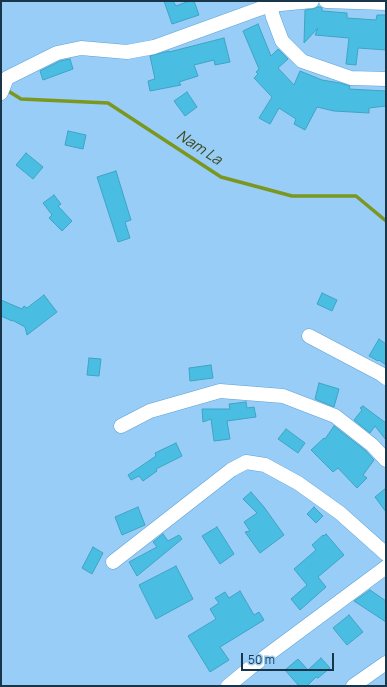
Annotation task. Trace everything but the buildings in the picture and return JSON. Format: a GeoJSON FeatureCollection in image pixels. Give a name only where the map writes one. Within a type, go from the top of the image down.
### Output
{"type":"FeatureCollection","features":[{"type":"Feature","properties":{"kind":"street"},"geometry":{"type":"LineString","coordinates":[[4,86],[7,78],[57,53],[81,48],[127,52],[154,47],[270,3],[312,1]]}},
{"type":"Feature","properties":{"kind":"street"},"geometry":{"type":"LineString","coordinates":[[326,1],[385,2]]}},
{"type":"Feature","properties":{"kind":"street"},"geometry":{"type":"LineString","coordinates":[[270,3],[273,17],[282,41],[302,61],[351,78],[386,79]]}},
{"type":"Feature","properties":{"kind":"street"},"geometry":{"type":"LineString","coordinates":[[309,336],[386,378]]}},
{"type":"Feature","properties":{"kind":"street"},"geometry":{"type":"LineString","coordinates":[[121,426],[150,411],[220,391],[283,396],[336,416],[372,446],[386,460]]}},
{"type":"Feature","properties":{"kind":"street"},"geometry":{"type":"LineString","coordinates":[[113,562],[231,470],[246,462],[265,465],[298,482],[340,513],[386,554]]}},
{"type":"Feature","properties":{"kind":"street"},"geometry":{"type":"LineString","coordinates":[[228,686],[386,567]]}},
{"type":"Feature","properties":{"kind":"street"},"geometry":{"type":"LineString","coordinates":[[353,686],[386,663]]}},
{"type":"Feature","properties":{"kind":"waterway","name":"Nam La"},"geometry":{"type":"LineString","coordinates":[[5,89],[21,99],[108,103],[221,177],[292,196],[356,196],[386,221]]}}]}
